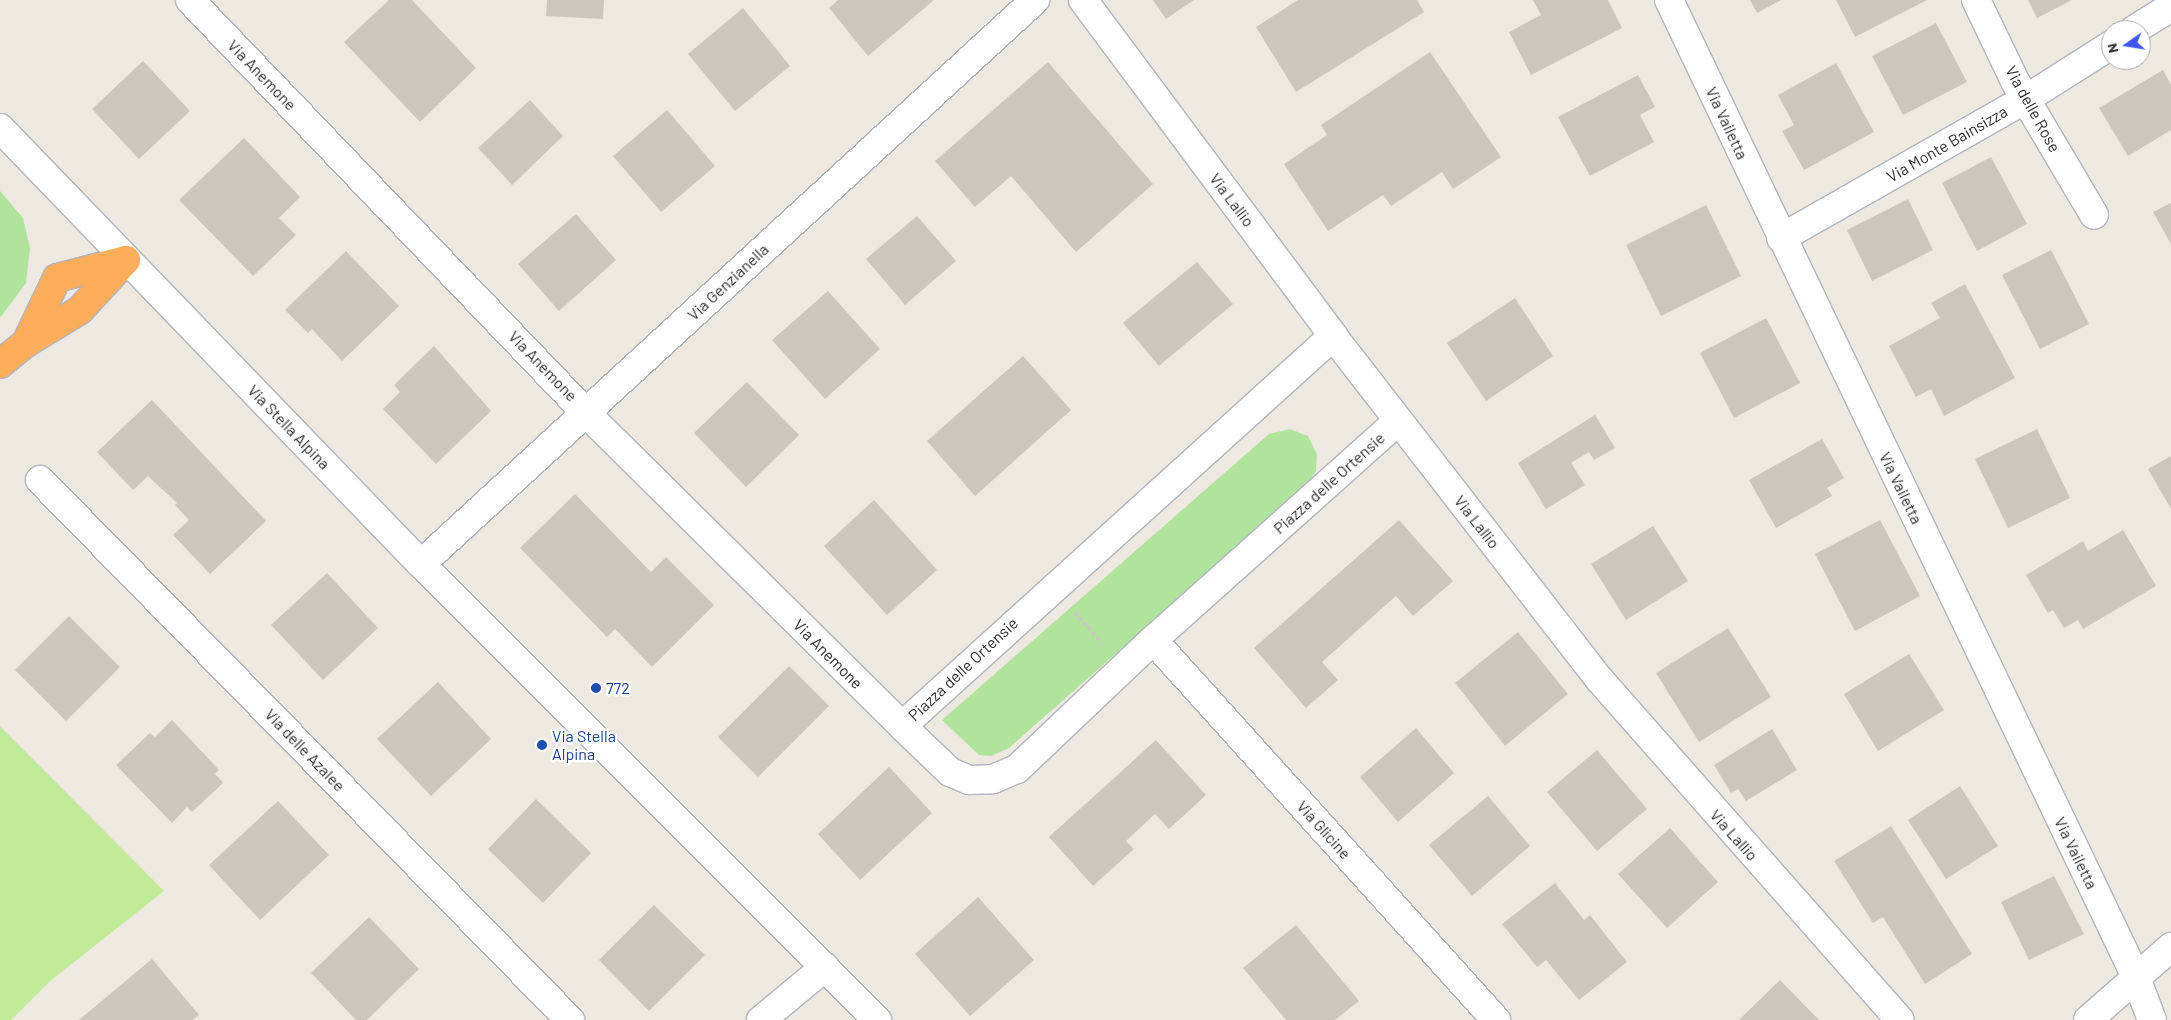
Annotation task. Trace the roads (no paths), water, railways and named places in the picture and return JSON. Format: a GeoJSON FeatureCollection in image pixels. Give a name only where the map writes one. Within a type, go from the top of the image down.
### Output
{"type":"FeatureCollection","features":[{"type":"Feature","properties":{"kind":"highway"},"geometry":{"type":"LineString","coordinates":[[26,342],[58,278],[126,260]]}},
{"type":"Feature","properties":{"kind":"highway"},"geometry":{"type":"LineString","coordinates":[[0,364],[26,342],[80,310],[126,260]]}},
{"type":"Feature","properties":{"kind":"street","name":"Via Anemone"},"geometry":{"type":"LineString","coordinates":[[190,0],[586,413],[902,726]]}},
{"type":"Feature","properties":{"kind":"street","name":"Via Genzianella"},"geometry":{"type":"LineString","coordinates":[[421,564],[1035,0]]}},
{"type":"Feature","properties":{"kind":"street","name":"Via Lallio"},"geometry":{"type":"LineString","coordinates":[[1083,0],[1333,336],[1613,695],[1900,1020]]}},
{"type":"Feature","properties":{"kind":"street","name":"Via Vailetta"},"geometry":{"type":"LineString","coordinates":[[1669,0],[1781,238],[2135,975],[2152,1020]]}},
{"type":"Feature","properties":{"kind":"street","name":"Via delle Rose"},"geometry":{"type":"LineString","coordinates":[[1976,0],[2026,99],[2094,215]]}},
{"type":"Feature","properties":{"kind":"street"},"geometry":{"type":"LineString","coordinates":[[2150,20],[2171,7]]}},
{"type":"Feature","properties":{"kind":"street","name":"Via Monte Bainsizza"},"geometry":{"type":"LineString","coordinates":[[1781,238],[2026,99],[2101,51]]}},
{"type":"Feature","properties":{"kind":"street","name":"Via Stella Alpina"},"geometry":{"type":"LineString","coordinates":[[0,128],[421,564],[877,1020]]}},
{"type":"Feature","properties":{"kind":"street","name":"Piazza delle Ortensie"},"geometry":{"type":"LineString","coordinates":[[1333,336],[1053,586],[902,726],[950,772],[969,780],[993,779],[1025,763],[1153,640],[1398,421]]}},
{"type":"Feature","properties":{"kind":"street","name":"Via delle Azalee"},"geometry":{"type":"LineString","coordinates":[[40,480],[570,1020]]}},
{"type":"Feature","properties":{"kind":"street","name":"Via Glicine"},"geometry":{"type":"LineString","coordinates":[[1153,640],[1496,1020]]}},
{"type":"Feature","properties":{"kind":"street"},"geometry":{"type":"LineString","coordinates":[[2088,1020],[2135,975],[2171,947]]}},
{"type":"Feature","properties":{"kind":"street"},"geometry":{"type":"LineString","coordinates":[[761,1020],[825,967]]}},
{"type":"Feature","properties":{"kind":"place","name":"772"},"geometry":{"type":"Point","coordinates":[596,688]}},
{"type":"Feature","properties":{"kind":"place","name":"Via Stella Alpina"},"geometry":{"type":"Point","coordinates":[542,745]}}]}
